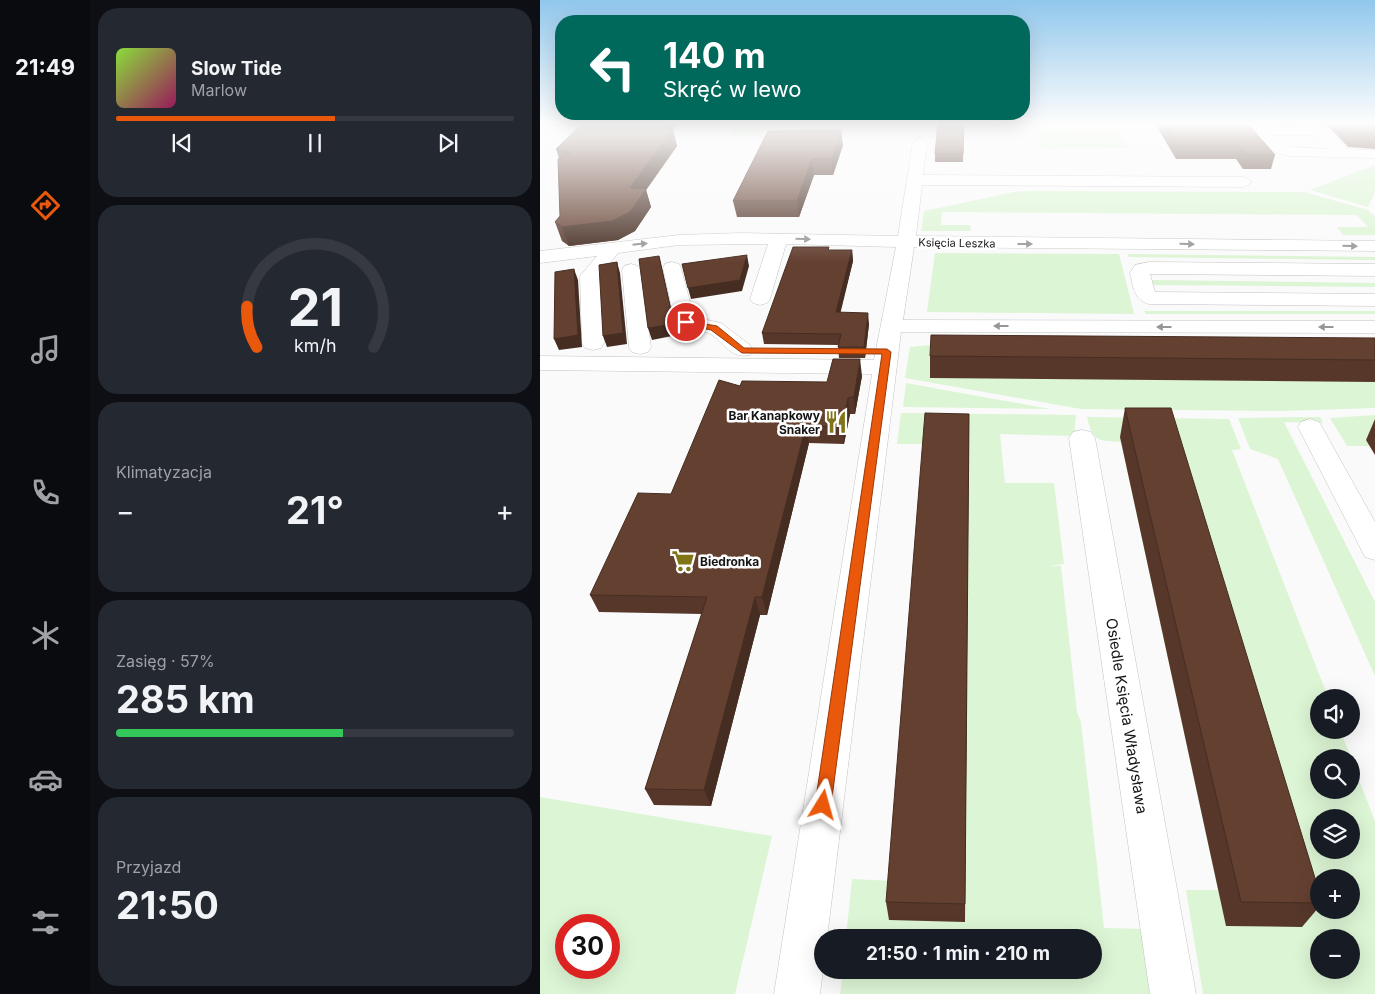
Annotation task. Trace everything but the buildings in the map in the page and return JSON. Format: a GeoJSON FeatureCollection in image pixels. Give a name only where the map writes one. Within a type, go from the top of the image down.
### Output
{"type":"FeatureCollection","features":[{"type":"Feature","properties":{"kind":"street"},"geometry":{"type":"LineString","coordinates":[[797,994],[885,359],[906,241],[916,169]]}},
{"type":"Feature","properties":{"kind":"street"},"geometry":{"type":"LineString","coordinates":[[914,180],[1244,182]]}},
{"type":"Feature","properties":{"kind":"street"},"geometry":{"type":"LineString","coordinates":[[760,299],[779,239]]}},
{"type":"Feature","properties":{"kind":"street","name":"Księcia Leszka"},"geometry":{"type":"LineString","coordinates":[[540,257],[679,240],[779,239],[1375,246]]}},
{"type":"Feature","properties":{"kind":"street"},"geometry":{"type":"LineString","coordinates":[[593,343],[590,276],[613,248]]}},
{"type":"Feature","properties":{"kind":"street"},"geometry":{"type":"LineString","coordinates":[[672,268],[686,322],[714,328],[742,350]]}},
{"type":"Feature","properties":{"kind":"street"},"geometry":{"type":"LineString","coordinates":[[1375,270],[1149,268],[1142,269],[1140,273],[1144,292],[1150,298],[1375,300]]}},
{"type":"Feature","properties":{"kind":"street"},"geometry":{"type":"LineString","coordinates":[[631,270],[640,347]]}},
{"type":"Feature","properties":{"kind":"street"},"geometry":{"type":"LineString","coordinates":[[892,326],[1375,327]]}},
{"type":"Feature","properties":{"kind":"street"},"geometry":{"type":"LineString","coordinates":[[608,364],[629,349],[640,347],[742,350],[885,359]]}},
{"type":"Feature","properties":{"kind":"street"},"geometry":{"type":"LineString","coordinates":[[540,363],[608,364],[885,359]]}},
{"type":"Feature","properties":{"kind":"street"},"geometry":{"type":"LineString","coordinates":[[1310,427],[1375,549]]}},
{"type":"Feature","properties":{"kind":"street","name":"Osiedle Księcia Władysława"},"geometry":{"type":"LineString","coordinates":[[1082,438],[1173,994]]}},
{"type":"Feature","properties":{"kind":"green space"},"geometry":{"type":"Polygon","coordinates":[[[1364,169],[1375,169],[1375,192],[1368,207],[1310,190],[1364,169]]]}},
{"type":"Feature","properties":{"kind":"green space"},"geometry":{"type":"Polygon","coordinates":[[[1019,191],[1304,192],[1368,210],[1375,217],[1375,235],[1343,235],[1337,227],[1368,227],[1357,215],[942,212],[941,225],[970,225],[971,231],[921,231],[924,211],[1019,191]]]}},
{"type":"Feature","properties":{"kind":"green space"},"geometry":{"type":"Polygon","coordinates":[[[935,253],[1119,254],[1134,314],[927,312],[935,253]]]}},
{"type":"Feature","properties":{"kind":"green space"},"geometry":{"type":"Polygon","coordinates":[[[1128,254],[1375,257],[1375,260],[1129,257],[1128,254]]]}},
{"type":"Feature","properties":{"kind":"green space"},"geometry":{"type":"Polygon","coordinates":[[[1151,280],[1375,283],[1375,287],[1153,285],[1151,280]]]}},
{"type":"Feature","properties":{"kind":"green space"},"geometry":{"type":"Polygon","coordinates":[[[1144,311],[1375,311],[1375,314],[1146,314],[1144,311]]]}},
{"type":"Feature","properties":{"kind":"green space"},"geometry":{"type":"Polygon","coordinates":[[[961,342],[1375,382],[1375,408],[1284,411],[1081,409],[905,378],[910,347],[961,342]]]}},
{"type":"Feature","properties":{"kind":"green space"},"geometry":{"type":"Polygon","coordinates":[[[906,383],[1050,409],[903,407],[906,383]]]}},
{"type":"Feature","properties":{"kind":"green space"},"geometry":{"type":"Polygon","coordinates":[[[901,413],[1076,415],[1074,436],[1000,434],[1005,483],[1054,483],[1064,564],[1050,566],[1061,566],[1104,928],[1146,929],[1150,994],[840,994],[842,979],[1102,979],[1102,929],[847,929],[852,879],[892,881],[924,444],[897,444],[901,413]]]}},
{"type":"Feature","properties":{"kind":"green space"},"geometry":{"type":"Polygon","coordinates":[[[1375,415],[1375,440],[1366,440],[1370,446],[1347,446],[1330,418],[1375,415]]]}},
{"type":"Feature","properties":{"kind":"green space"},"geometry":{"type":"Polygon","coordinates":[[[1087,417],[1229,419],[1241,449],[1232,450],[1325,689],[1310,689],[1310,739],[1344,739],[1348,749],[1310,749],[1310,799],[1360,799],[1360,782],[1375,821],[1375,994],[1203,994],[1186,890],[1218,890],[1121,442],[1101,440],[1091,431],[1087,417]]]}},
{"type":"Feature","properties":{"kind":"green space"},"geometry":{"type":"Polygon","coordinates":[[[1320,417],[1323,423],[1284,422],[1375,602],[1375,676],[1278,459],[1250,449],[1238,418],[1320,417]]]}},
{"type":"Feature","properties":{"kind":"green space"},"geometry":{"type":"Polygon","coordinates":[[[540,797],[772,836],[735,994],[540,994],[540,797]]]}},
{"type":"Feature","properties":{"kind":"place","name":"Bar Kanapkowy Snaker"},"geometry":{"type":"Point","coordinates":[836,422]}},
{"type":"Feature","properties":{"kind":"place","name":"Biedronka"},"geometry":{"type":"Point","coordinates":[683,561]}},
{"type":"Feature","properties":{"kind":"route"},"geometry":{"type":"LineString","coordinates":[[686,322],[714,328],[742,350],[887,352],[880,390],[823,805]]}}]}
